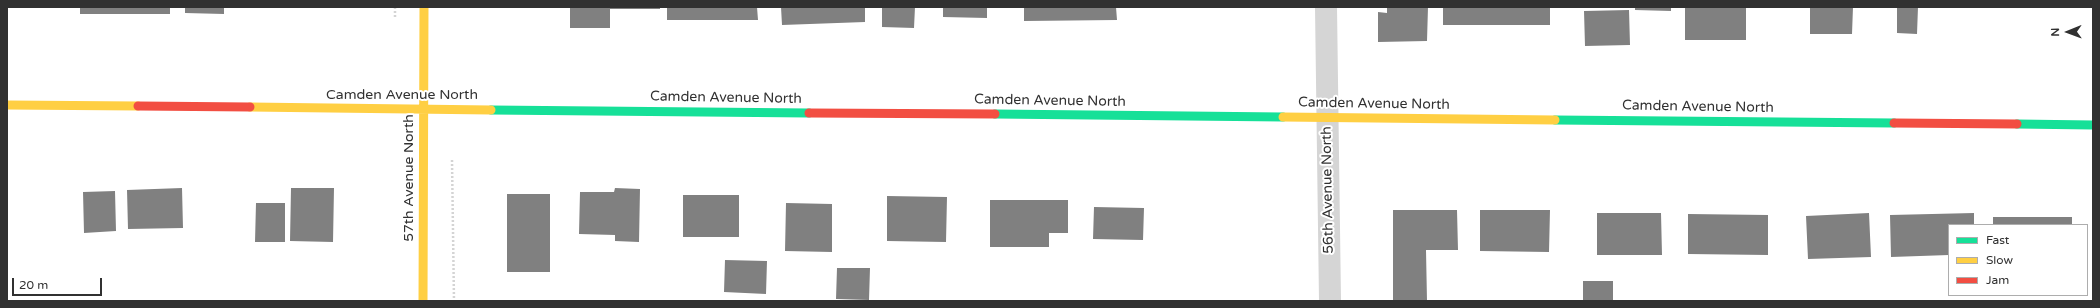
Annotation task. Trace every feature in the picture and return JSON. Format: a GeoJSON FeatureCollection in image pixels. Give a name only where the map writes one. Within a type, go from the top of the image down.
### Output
{"type":"FeatureCollection","features":[{"type":"Feature","properties":{"kind":"street","name":"57th Avenue North"},"geometry":{"type":"LineString","coordinates":[[423,301],[424,7]]}},
{"type":"Feature","properties":{"kind":"street","name":"56th Avenue North"},"geometry":{"type":"LineString","coordinates":[[1326,7],[1330,301]]}},
{"type":"Feature","properties":{"kind":"street","name":"Camden Avenue North"},"geometry":{"type":"LineString","coordinates":[[7,105],[2093,125]]}},
{"type":"Feature","properties":{"kind":"path"},"geometry":{"type":"LineString","coordinates":[[452,159],[454,301]]}},
{"type":"Feature","properties":{"kind":"building"},"geometry":{"type":"Polygon","coordinates":[[[80,7],[170,7],[170,14],[80,14],[80,7]]]}},
{"type":"Feature","properties":{"kind":"building"},"geometry":{"type":"Polygon","coordinates":[[[185,7],[224,7],[224,14],[185,13],[185,7]]]}},
{"type":"Feature","properties":{"kind":"building"},"geometry":{"type":"Polygon","coordinates":[[[570,7],[660,7],[660,9],[610,9],[610,28],[570,28],[570,7]]]}},
{"type":"Feature","properties":{"kind":"building"},"geometry":{"type":"Polygon","coordinates":[[[667,7],[757,7],[758,20],[667,20],[667,7]]]}},
{"type":"Feature","properties":{"kind":"building"},"geometry":{"type":"Polygon","coordinates":[[[781,7],[865,7],[865,22],[782,25],[781,7]]]}},
{"type":"Feature","properties":{"kind":"building"},"geometry":{"type":"Polygon","coordinates":[[[882,7],[915,7],[914,28],[882,27],[882,7]]]}},
{"type":"Feature","properties":{"kind":"building"},"geometry":{"type":"Polygon","coordinates":[[[943,7],[987,7],[987,18],[943,17],[943,7]]]}},
{"type":"Feature","properties":{"kind":"building"},"geometry":{"type":"Polygon","coordinates":[[[1024,7],[1116,7],[1117,20],[1024,21],[1024,7]]]}},
{"type":"Feature","properties":{"kind":"building"},"geometry":{"type":"Polygon","coordinates":[[[1387,7],[1428,7],[1427,41],[1378,42],[1378,12],[1387,13],[1387,7]]]}},
{"type":"Feature","properties":{"kind":"building"},"geometry":{"type":"Polygon","coordinates":[[[1443,7],[1550,7],[1550,25],[1443,25],[1443,7]]]}},
{"type":"Feature","properties":{"kind":"building"},"geometry":{"type":"Polygon","coordinates":[[[1635,7],[1671,7],[1671,11],[1635,10],[1635,7]]]}},
{"type":"Feature","properties":{"kind":"building"},"geometry":{"type":"Polygon","coordinates":[[[1685,7],[1746,7],[1746,40],[1685,40],[1685,7]]]}},
{"type":"Feature","properties":{"kind":"building"},"geometry":{"type":"Polygon","coordinates":[[[1810,7],[1853,7],[1852,34],[1810,34],[1810,7]]]}},
{"type":"Feature","properties":{"kind":"building"},"geometry":{"type":"Polygon","coordinates":[[[1897,7],[1918,7],[1917,34],[1897,33],[1897,7]]]}},
{"type":"Feature","properties":{"kind":"building"},"geometry":{"type":"Polygon","coordinates":[[[1629,10],[1630,45],[1585,46],[1584,11],[1629,10]]]}},
{"type":"Feature","properties":{"kind":"building"},"geometry":{"type":"Polygon","coordinates":[[[182,188],[183,228],[128,229],[127,190],[182,188]]]}},
{"type":"Feature","properties":{"kind":"building"},"geometry":{"type":"Polygon","coordinates":[[[291,188],[334,188],[333,242],[290,241],[291,188]]]}},
{"type":"Feature","properties":{"kind":"building"},"geometry":{"type":"Polygon","coordinates":[[[615,188],[640,189],[639,242],[615,241],[615,235],[579,234],[580,192],[614,192],[615,188]]]}},
{"type":"Feature","properties":{"kind":"building"},"geometry":{"type":"Polygon","coordinates":[[[115,191],[116,231],[84,233],[83,192],[115,191]]]}},
{"type":"Feature","properties":{"kind":"building"},"geometry":{"type":"Polygon","coordinates":[[[507,194],[550,194],[550,272],[507,272],[507,194]]]}},
{"type":"Feature","properties":{"kind":"building"},"geometry":{"type":"Polygon","coordinates":[[[683,195],[739,195],[739,237],[683,237],[683,195]]]}},
{"type":"Feature","properties":{"kind":"building"},"geometry":{"type":"Polygon","coordinates":[[[887,196],[947,197],[946,242],[887,241],[887,196]]]}},
{"type":"Feature","properties":{"kind":"building"},"geometry":{"type":"Polygon","coordinates":[[[990,200],[1068,200],[1068,233],[1049,233],[1049,247],[990,247],[990,200]]]}},
{"type":"Feature","properties":{"kind":"building"},"geometry":{"type":"Polygon","coordinates":[[[256,203],[285,203],[285,242],[255,242],[256,203]]]}},
{"type":"Feature","properties":{"kind":"building"},"geometry":{"type":"Polygon","coordinates":[[[786,203],[832,204],[832,252],[785,251],[786,203]]]}},
{"type":"Feature","properties":{"kind":"building"},"geometry":{"type":"Polygon","coordinates":[[[1094,207],[1144,208],[1143,240],[1093,239],[1094,207]]]}},
{"type":"Feature","properties":{"kind":"building"},"geometry":{"type":"Polygon","coordinates":[[[1393,210],[1457,210],[1458,250],[1426,250],[1427,301],[1393,301],[1393,210]]]}},
{"type":"Feature","properties":{"kind":"building"},"geometry":{"type":"Polygon","coordinates":[[[1480,210],[1550,210],[1549,252],[1480,251],[1480,210]]]}},
{"type":"Feature","properties":{"kind":"building"},"geometry":{"type":"Polygon","coordinates":[[[1597,213],[1661,213],[1662,255],[1597,255],[1597,213]]]}},
{"type":"Feature","properties":{"kind":"building"},"geometry":{"type":"Polygon","coordinates":[[[1869,213],[1871,257],[1808,259],[1806,216],[1869,213]]]}},
{"type":"Feature","properties":{"kind":"building"},"geometry":{"type":"Polygon","coordinates":[[[1974,213],[1974,224],[1948,224],[1948,255],[1891,257],[1890,215],[1974,213]]]}},
{"type":"Feature","properties":{"kind":"building"},"geometry":{"type":"Polygon","coordinates":[[[1688,214],[1768,215],[1768,255],[1688,254],[1688,214]]]}},
{"type":"Feature","properties":{"kind":"building"},"geometry":{"type":"Polygon","coordinates":[[[1993,217],[2072,217],[2072,224],[1993,224],[1993,217]]]}},
{"type":"Feature","properties":{"kind":"building"},"geometry":{"type":"Polygon","coordinates":[[[725,260],[767,261],[766,294],[724,292],[725,260]]]}},
{"type":"Feature","properties":{"kind":"building"},"geometry":{"type":"Polygon","coordinates":[[[837,268],[870,268],[869,300],[836,299],[837,268]]]}},
{"type":"Feature","properties":{"kind":"building"},"geometry":{"type":"Polygon","coordinates":[[[1583,281],[1613,281],[1613,301],[1583,301],[1583,281]]]}},
{"type":"Feature","properties":{"kind":"traffic: fast"},"geometry":{"type":"LineString","coordinates":[[491,110],[809,113]]}},
{"type":"Feature","properties":{"kind":"traffic: fast"},"geometry":{"type":"LineString","coordinates":[[995,114],[1283,117]]}},
{"type":"Feature","properties":{"kind":"traffic: fast"},"geometry":{"type":"LineString","coordinates":[[1555,120],[1894,123]]}},
{"type":"Feature","properties":{"kind":"traffic: fast"},"geometry":{"type":"LineString","coordinates":[[2017,124],[2093,125]]}},
{"type":"Feature","properties":{"kind":"traffic: slow"},"geometry":{"type":"LineString","coordinates":[[423,301],[424,7]]}},
{"type":"Feature","properties":{"kind":"traffic: slow"},"geometry":{"type":"LineString","coordinates":[[7,105],[138,106]]}},
{"type":"Feature","properties":{"kind":"traffic: slow"},"geometry":{"type":"LineString","coordinates":[[250,107],[491,110]]}},
{"type":"Feature","properties":{"kind":"traffic: slow"},"geometry":{"type":"LineString","coordinates":[[1283,117],[1555,120]]}},
{"type":"Feature","properties":{"kind":"traffic: jam"},"geometry":{"type":"LineString","coordinates":[[138,106],[250,107]]}},
{"type":"Feature","properties":{"kind":"traffic: jam"},"geometry":{"type":"LineString","coordinates":[[809,113],[995,114]]}},
{"type":"Feature","properties":{"kind":"traffic: jam"},"geometry":{"type":"LineString","coordinates":[[1894,123],[2017,124]]}}]}
